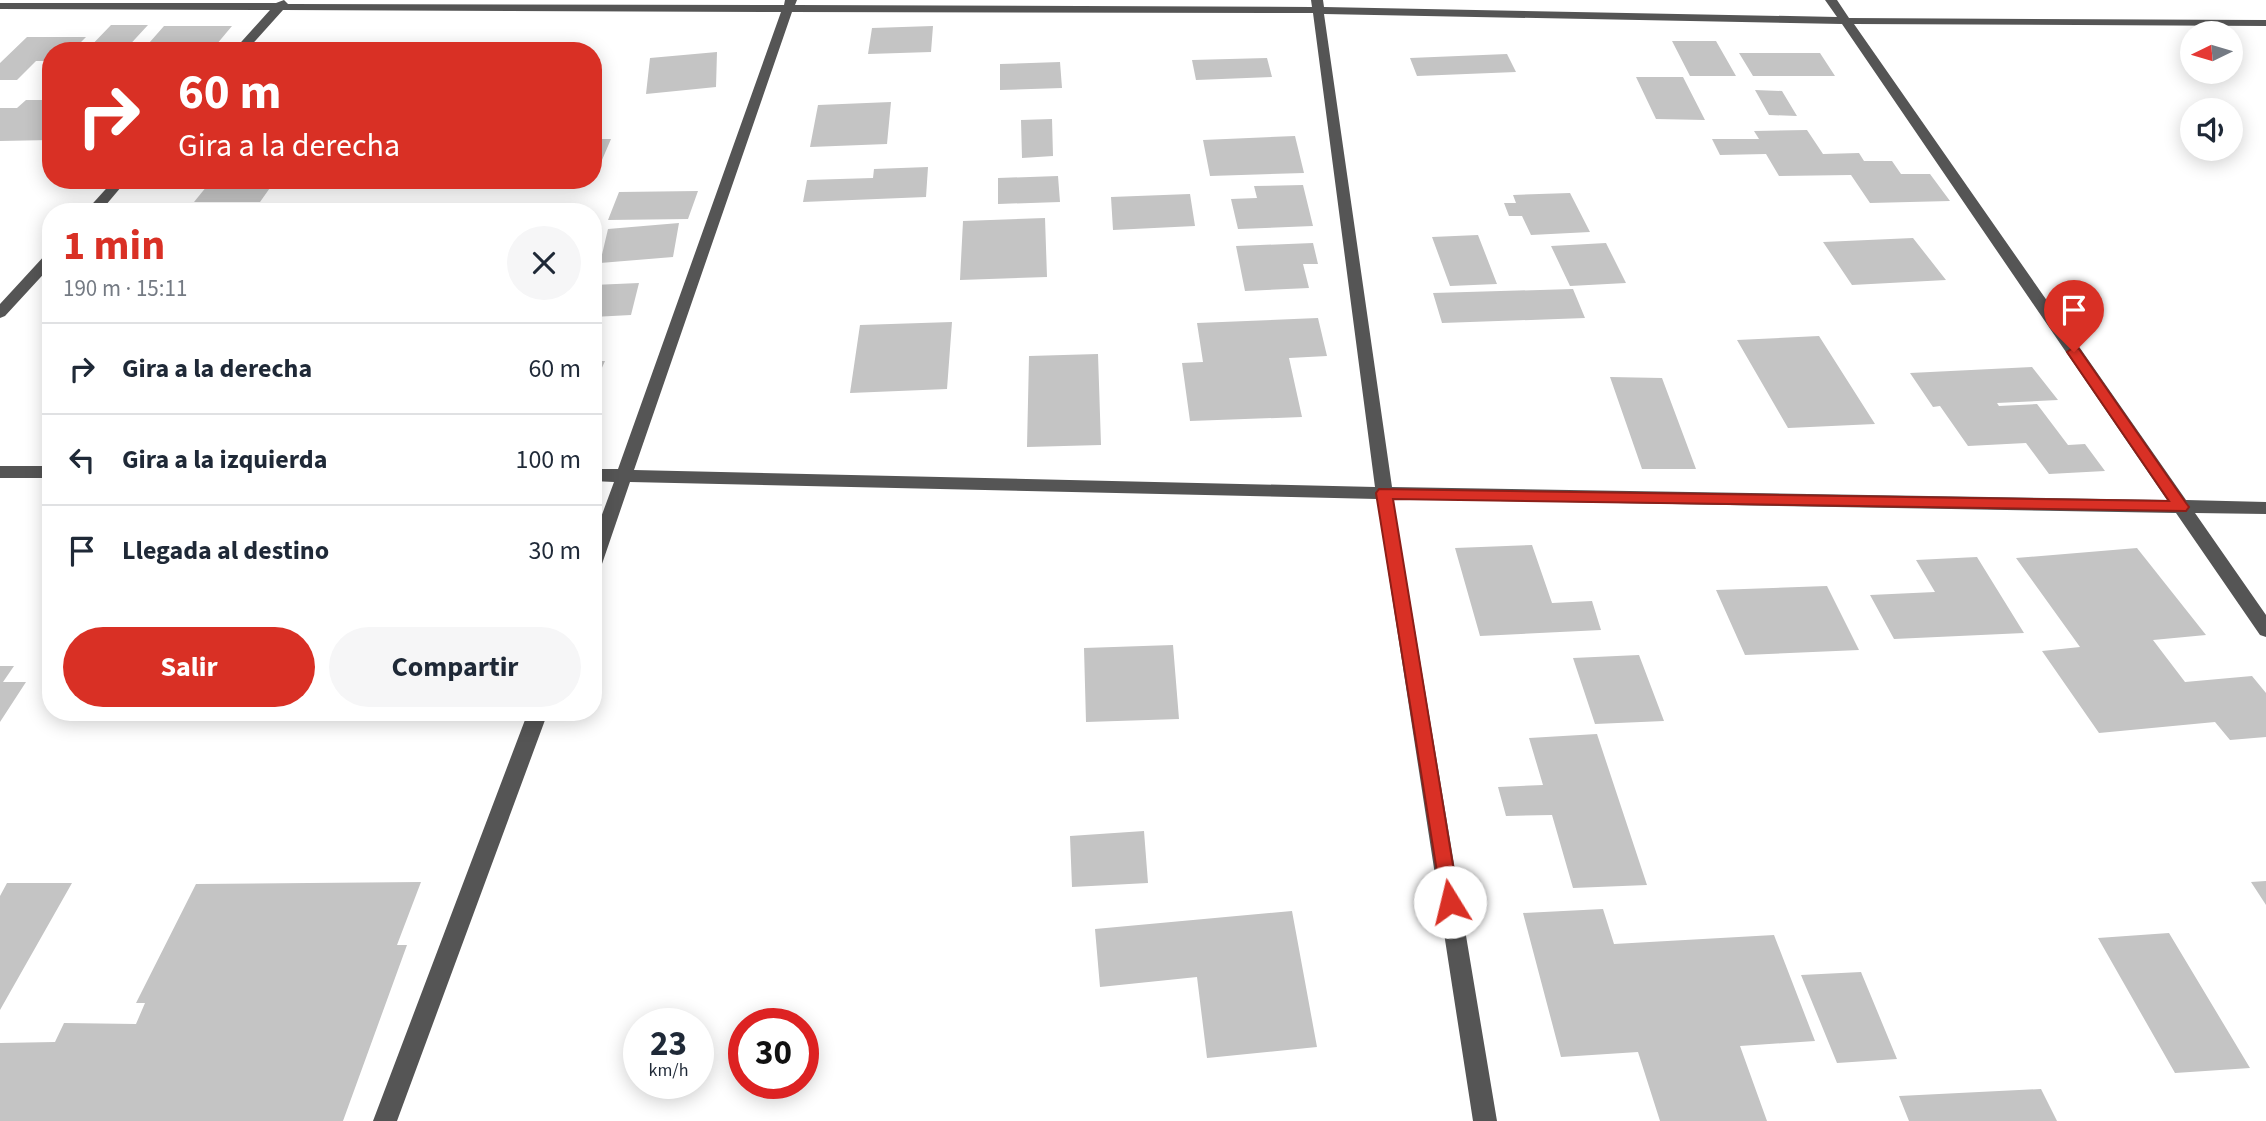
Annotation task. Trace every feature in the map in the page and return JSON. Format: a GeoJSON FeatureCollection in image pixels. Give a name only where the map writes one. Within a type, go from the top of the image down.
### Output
{"type":"FeatureCollection","features":[{"type":"Feature","properties":{"kind":"street"},"geometry":{"type":"LineString","coordinates":[[1831,0],[2266,630]]}},
{"type":"Feature","properties":{"kind":"street"},"geometry":{"type":"LineString","coordinates":[[0,6],[283,3],[1317,5],[1846,21],[2266,23]]}},
{"type":"Feature","properties":{"kind":"street"},"geometry":{"type":"LineString","coordinates":[[247,42],[283,3]]}},
{"type":"Feature","properties":{"kind":"street"},"geometry":{"type":"LineString","coordinates":[[602,540],[789,5]]}},
{"type":"Feature","properties":{"kind":"street"},"geometry":{"type":"LineString","coordinates":[[1317,5],[1384,493],[1485,1121]]}},
{"type":"Feature","properties":{"kind":"street"},"geometry":{"type":"LineString","coordinates":[[100,203],[113,189]]}},
{"type":"Feature","properties":{"kind":"street"},"geometry":{"type":"LineString","coordinates":[[0,313],[42,267]]}},
{"type":"Feature","properties":{"kind":"street"},"geometry":{"type":"LineString","coordinates":[[0,472],[42,472]]}},
{"type":"Feature","properties":{"kind":"street"},"geometry":{"type":"LineString","coordinates":[[602,475],[1384,493],[2266,508]]}},
{"type":"Feature","properties":{"kind":"street"},"geometry":{"type":"LineString","coordinates":[[385,1121],[535,721]]}},
{"type":"Feature","properties":{"kind":"building"},"geometry":{"type":"Polygon","coordinates":[[[111,25],[148,25],[132,42],[95,42],[111,25]]]}},
{"type":"Feature","properties":{"kind":"building"},"geometry":{"type":"Polygon","coordinates":[[[164,26],[232,26],[219,42],[150,42],[164,26]]]}},
{"type":"Feature","properties":{"kind":"building"},"geometry":{"type":"Polygon","coordinates":[[[933,26],[931,52],[868,54],[872,28],[933,26]]]}},
{"type":"Feature","properties":{"kind":"building"},"geometry":{"type":"Polygon","coordinates":[[[27,37],[86,37],[81,42],[42,42],[42,61],[36,61],[17,80],[0,80],[0,63],[27,37]]]}},
{"type":"Feature","properties":{"kind":"building"},"geometry":{"type":"Polygon","coordinates":[[[1672,41],[1716,41],[1736,76],[1690,76],[1672,41]]]}},
{"type":"Feature","properties":{"kind":"building"},"geometry":{"type":"Polygon","coordinates":[[[717,52],[716,87],[646,94],[650,58],[717,52]]]}},
{"type":"Feature","properties":{"kind":"building"},"geometry":{"type":"Polygon","coordinates":[[[1739,53],[1820,53],[1835,76],[1753,76],[1739,53]]]}},
{"type":"Feature","properties":{"kind":"building"},"geometry":{"type":"Polygon","coordinates":[[[1507,54],[1516,72],[1417,76],[1410,58],[1507,54]]]}},
{"type":"Feature","properties":{"kind":"building"},"geometry":{"type":"Polygon","coordinates":[[[1267,58],[1272,77],[1196,80],[1192,60],[1267,58]]]}},
{"type":"Feature","properties":{"kind":"building"},"geometry":{"type":"Polygon","coordinates":[[[1060,62],[1062,88],[1000,90],[1000,64],[1060,62]]]}},
{"type":"Feature","properties":{"kind":"building"},"geometry":{"type":"Polygon","coordinates":[[[1636,77],[1683,77],[1705,120],[1656,119],[1636,77]]]}},
{"type":"Feature","properties":{"kind":"building"},"geometry":{"type":"Polygon","coordinates":[[[1755,90],[1782,91],[1797,116],[1769,115],[1755,90]]]}},
{"type":"Feature","properties":{"kind":"building"},"geometry":{"type":"Polygon","coordinates":[[[26,100],[42,100],[42,140],[0,141],[0,108],[17,108],[26,100]]]}},
{"type":"Feature","properties":{"kind":"building"},"geometry":{"type":"Polygon","coordinates":[[[891,102],[887,144],[810,147],[818,105],[891,102]]]}},
{"type":"Feature","properties":{"kind":"building"},"geometry":{"type":"Polygon","coordinates":[[[1052,119],[1053,156],[1022,158],[1021,120],[1052,119]]]}},
{"type":"Feature","properties":{"kind":"building"},"geometry":{"type":"Polygon","coordinates":[[[1807,130],[1823,154],[1859,153],[1864,161],[1892,161],[1901,174],[1930,174],[1950,201],[1870,203],[1851,175],[1779,176],[1766,154],[1720,155],[1712,139],[1759,139],[1754,131],[1807,130]]]}},
{"type":"Feature","properties":{"kind":"building"},"geometry":{"type":"Polygon","coordinates":[[[1295,136],[1304,173],[1210,176],[1203,140],[1295,136]]]}},
{"type":"Feature","properties":{"kind":"building"},"geometry":{"type":"Polygon","coordinates":[[[602,139],[611,139],[602,160],[602,139]]]}},
{"type":"Feature","properties":{"kind":"building"},"geometry":{"type":"Polygon","coordinates":[[[928,167],[926,197],[803,202],[807,180],[873,178],[874,169],[928,167]]]}},
{"type":"Feature","properties":{"kind":"building"},"geometry":{"type":"Polygon","coordinates":[[[1058,176],[1060,202],[998,204],[998,178],[1058,176]]]}},
{"type":"Feature","properties":{"kind":"building"},"geometry":{"type":"Polygon","coordinates":[[[1303,185],[1313,226],[1238,229],[1231,199],[1257,198],[1254,186],[1303,185]]]}},
{"type":"Feature","properties":{"kind":"building"},"geometry":{"type":"Polygon","coordinates":[[[205,189],[269,189],[260,202],[194,202],[205,189]]]}},
{"type":"Feature","properties":{"kind":"building"},"geometry":{"type":"Polygon","coordinates":[[[698,191],[688,219],[608,220],[619,192],[698,191]]]}},
{"type":"Feature","properties":{"kind":"building"},"geometry":{"type":"Polygon","coordinates":[[[1570,193],[1590,232],[1531,235],[1522,216],[1509,216],[1504,203],[1516,203],[1513,195],[1570,193]]]}},
{"type":"Feature","properties":{"kind":"building"},"geometry":{"type":"Polygon","coordinates":[[[1190,194],[1195,226],[1113,230],[1111,197],[1190,194]]]}},
{"type":"Feature","properties":{"kind":"building"},"geometry":{"type":"Polygon","coordinates":[[[1045,218],[1047,277],[960,280],[963,221],[1045,218]]]}},
{"type":"Feature","properties":{"kind":"building"},"geometry":{"type":"Polygon","coordinates":[[[679,223],[673,257],[602,263],[608,229],[679,223]]]}},
{"type":"Feature","properties":{"kind":"building"},"geometry":{"type":"Polygon","coordinates":[[[1478,235],[1497,284],[1450,286],[1432,237],[1478,235]]]}},
{"type":"Feature","properties":{"kind":"building"},"geometry":{"type":"Polygon","coordinates":[[[1913,238],[1946,280],[1852,285],[1823,242],[1913,238]]]}},
{"type":"Feature","properties":{"kind":"building"},"geometry":{"type":"Polygon","coordinates":[[[1313,243],[1318,264],[1303,264],[1309,288],[1245,291],[1236,246],[1313,243]]]}},
{"type":"Feature","properties":{"kind":"building"},"geometry":{"type":"Polygon","coordinates":[[[1606,243],[1626,283],[1570,286],[1551,246],[1606,243]]]}},
{"type":"Feature","properties":{"kind":"building"},"geometry":{"type":"Polygon","coordinates":[[[639,283],[631,315],[602,317],[602,285],[639,283]]]}},
{"type":"Feature","properties":{"kind":"building"},"geometry":{"type":"Polygon","coordinates":[[[1573,289],[1585,318],[1442,323],[1433,293],[1573,289]]]}},
{"type":"Feature","properties":{"kind":"building"},"geometry":{"type":"Polygon","coordinates":[[[1318,318],[1327,356],[1289,358],[1302,417],[1190,421],[1182,363],[1203,362],[1197,323],[1318,318]]]}},
{"type":"Feature","properties":{"kind":"building"},"geometry":{"type":"Polygon","coordinates":[[[952,322],[947,389],[850,393],[860,325],[952,322]]]}},
{"type":"Feature","properties":{"kind":"building"},"geometry":{"type":"Polygon","coordinates":[[[1819,336],[1875,424],[1788,428],[1737,340],[1819,336]]]}},
{"type":"Feature","properties":{"kind":"building"},"geometry":{"type":"Polygon","coordinates":[[[1098,354],[1101,445],[1027,447],[1029,356],[1098,354]]]}},
{"type":"Feature","properties":{"kind":"building"},"geometry":{"type":"Polygon","coordinates":[[[2032,367],[2058,400],[1997,403],[1999,406],[2037,404],[2068,445],[2085,444],[2105,471],[2049,474],[2026,443],[1968,446],[1940,406],[1933,407],[1910,373],[2032,367]]]}},
{"type":"Feature","properties":{"kind":"building"},"geometry":{"type":"Polygon","coordinates":[[[1610,377],[1662,378],[1696,469],[1642,469],[1610,377]]]}},
{"type":"Feature","properties":{"kind":"building"},"geometry":{"type":"Polygon","coordinates":[[[1532,545],[1552,603],[1592,601],[1601,630],[1480,636],[1455,548],[1532,545]]]}},
{"type":"Feature","properties":{"kind":"building"},"geometry":{"type":"Polygon","coordinates":[[[2137,548],[2206,635],[2153,640],[2185,682],[2252,676],[2266,693],[2266,737],[2230,740],[2215,722],[2099,733],[2042,651],[2080,647],[2016,558],[2137,548]]]}},
{"type":"Feature","properties":{"kind":"building"},"geometry":{"type":"Polygon","coordinates":[[[1977,557],[2024,633],[1894,639],[1870,595],[1935,592],[1916,560],[1977,557]]]}},
{"type":"Feature","properties":{"kind":"building"},"geometry":{"type":"Polygon","coordinates":[[[1827,586],[1859,650],[1745,655],[1716,590],[1827,586]]]}},
{"type":"Feature","properties":{"kind":"building"},"geometry":{"type":"Polygon","coordinates":[[[1173,645],[1179,719],[1086,722],[1084,648],[1173,645]]]}},
{"type":"Feature","properties":{"kind":"building"},"geometry":{"type":"Polygon","coordinates":[[[1639,655],[1664,721],[1595,724],[1573,658],[1639,655]]]}},
{"type":"Feature","properties":{"kind":"building"},"geometry":{"type":"Polygon","coordinates":[[[0,666],[14,666],[3,682],[26,682],[0,722],[0,666]]]}},
{"type":"Feature","properties":{"kind":"building"},"geometry":{"type":"Polygon","coordinates":[[[1597,734],[1647,885],[1573,888],[1552,815],[1506,816],[1498,787],[1543,785],[1529,738],[1597,734]]]}},
{"type":"Feature","properties":{"kind":"building"},"geometry":{"type":"Polygon","coordinates":[[[1144,831],[1148,883],[1072,887],[1070,836],[1144,831]]]}},
{"type":"Feature","properties":{"kind":"building"},"geometry":{"type":"Polygon","coordinates":[[[2266,881],[2266,905],[2251,882],[2266,881]]]}},
{"type":"Feature","properties":{"kind":"building"},"geometry":{"type":"Polygon","coordinates":[[[421,882],[397,945],[407,945],[343,1121],[0,1121],[0,1043],[55,1042],[64,1023],[136,1024],[145,1003],[136,1003],[196,884],[421,882]]]}},
{"type":"Feature","properties":{"kind":"building"},"geometry":{"type":"Polygon","coordinates":[[[7,883],[72,883],[0,1010],[0,896],[7,883]]]}},
{"type":"Feature","properties":{"kind":"building"},"geometry":{"type":"Polygon","coordinates":[[[1603,909],[1614,944],[1774,935],[1815,1041],[1740,1046],[1767,1121],[1660,1121],[1638,1052],[1561,1057],[1523,913],[1603,909]]]}},
{"type":"Feature","properties":{"kind":"building"},"geometry":{"type":"Polygon","coordinates":[[[1292,911],[1317,1047],[1207,1058],[1197,977],[1100,987],[1095,929],[1292,911]]]}},
{"type":"Feature","properties":{"kind":"building"},"geometry":{"type":"Polygon","coordinates":[[[2169,933],[2250,1068],[2175,1073],[2098,938],[2169,933]]]}},
{"type":"Feature","properties":{"kind":"building"},"geometry":{"type":"Polygon","coordinates":[[[1861,972],[1897,1059],[1837,1063],[1801,975],[1861,972]]]}},
{"type":"Feature","properties":{"kind":"building"},"geometry":{"type":"Polygon","coordinates":[[[2041,1089],[2057,1121],[1909,1121],[1899,1096],[2041,1089]]]}},
{"type":"Feature","properties":{"kind":"route"},"geometry":{"type":"LineString","coordinates":[[1450,902],[1384,493],[2181,507],[2074,352]]}}]}
